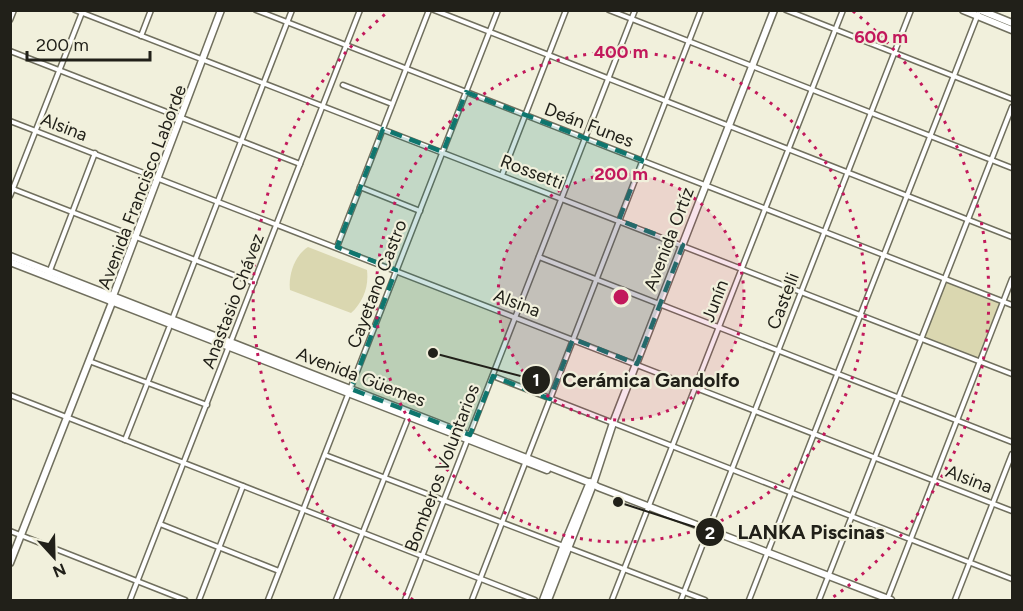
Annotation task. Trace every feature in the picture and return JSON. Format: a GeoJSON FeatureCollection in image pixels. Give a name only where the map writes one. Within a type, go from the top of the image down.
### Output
{"type":"FeatureCollection","features":[{"type":"Feature","properties":{"kind":"main road","name":"Avenida Francisco Laborde"},"geometry":{"type":"LineString","coordinates":[[10,564],[223,10]]}},
{"type":"Feature","properties":{"kind":"main road","name":"Avenida Ortíz"},"geometry":{"type":"LineString","coordinates":[[543,600],[592,484],[774,10]]}},
{"type":"Feature","properties":{"kind":"main road"},"geometry":{"type":"LineString","coordinates":[[963,10],[979,12],[1012,23]]}},
{"type":"Feature","properties":{"kind":"main road"},"geometry":{"type":"LineString","coordinates":[[979,12],[1012,30]]}},
{"type":"Feature","properties":{"kind":"main road"},"geometry":{"type":"LineString","coordinates":[[10,256],[49,273]]}},
{"type":"Feature","properties":{"kind":"main road"},"geometry":{"type":"LineString","coordinates":[[10,262],[49,273]]}},
{"type":"Feature","properties":{"kind":"main road","name":"Avenida Güemes"},"geometry":{"type":"LineString","coordinates":[[49,273],[113,300],[889,600]]}},
{"type":"Feature","properties":{"kind":"main road","name":"Avenida Ortíz"},"geometry":{"type":"LineString","coordinates":[[548,600],[565,547]]}},
{"type":"Feature","properties":{"kind":"street"},"geometry":{"type":"LineString","coordinates":[[10,20],[14,10]]}},
{"type":"Feature","properties":{"kind":"street","name":"Rossetti"},"geometry":{"type":"LineString","coordinates":[[75,10],[1012,374]]}},
{"type":"Feature","properties":{"kind":"street"},"geometry":{"type":"LineString","coordinates":[[141,36],[151,10]]}},
{"type":"Feature","properties":{"kind":"street","name":"Deán Funes"},"geometry":{"type":"LineString","coordinates":[[256,10],[1012,305]]}},
{"type":"Feature","properties":{"kind":"street"},"geometry":{"type":"LineString","coordinates":[[173,317],[292,10]]}},
{"type":"Feature","properties":{"kind":"street","name":"Anastasio Chávez"},"geometry":{"type":"LineString","coordinates":[[130,600],[360,10]]}},
{"type":"Feature","properties":{"kind":"street"},"geometry":{"type":"LineString","coordinates":[[337,247],[429,10]]}},
{"type":"Feature","properties":{"kind":"street"},"geometry":{"type":"LineString","coordinates":[[434,10],[1012,237]]}},
{"type":"Feature","properties":{"kind":"street","name":"Cayetano Castro"},"geometry":{"type":"LineString","coordinates":[[268,600],[498,10]]}},
{"type":"Feature","properties":{"kind":"street"},"geometry":{"type":"LineString","coordinates":[[502,175],[566,10]]}},
{"type":"Feature","properties":{"kind":"street"},"geometry":{"type":"LineString","coordinates":[[609,10],[1012,168]]}},
{"type":"Feature","properties":{"kind":"street","name":"Bomberos Voluntarios"},"geometry":{"type":"LineString","coordinates":[[405,600],[636,10]]}},
{"type":"Feature","properties":{"kind":"street"},"geometry":{"type":"LineString","coordinates":[[471,600],[701,10]]}},
{"type":"Feature","properties":{"kind":"street"},"geometry":{"type":"LineString","coordinates":[[786,10],[1012,99]]}},
{"type":"Feature","properties":{"kind":"street","name":"Junín"},"geometry":{"type":"LineString","coordinates":[[612,600],[843,10]]}},
{"type":"Feature","properties":{"kind":"street","name":"Castelli"},"geometry":{"type":"LineString","coordinates":[[681,600],[911,10]]}},
{"type":"Feature","properties":{"kind":"street"},"geometry":{"type":"LineString","coordinates":[[10,196],[82,12]]}},
{"type":"Feature","properties":{"kind":"street"},"geometry":{"type":"LineString","coordinates":[[749,600],[979,12]]}},
{"type":"Feature","properties":{"kind":"street"},"geometry":{"type":"LineString","coordinates":[[10,51],[300,164]]}},
{"type":"Feature","properties":{"kind":"street"},"geometry":{"type":"LineString","coordinates":[[343,85],[392,104]]}},
{"type":"Feature","properties":{"kind":"street"},"geometry":{"type":"LineString","coordinates":[[819,600],[1012,107]]}},
{"type":"Feature","properties":{"kind":"street","name":"Alsina"},"geometry":{"type":"LineString","coordinates":[[10,120],[1012,511]]}},
{"type":"Feature","properties":{"kind":"street"},"geometry":{"type":"LineString","coordinates":[[49,273],[96,153]]}},
{"type":"Feature","properties":{"kind":"street"},"geometry":{"type":"LineString","coordinates":[[360,187],[420,211]]}},
{"type":"Feature","properties":{"kind":"street"},"geometry":{"type":"LineString","coordinates":[[13,189],[254,284]]}},
{"type":"Feature","properties":{"kind":"street"},"geometry":{"type":"LineString","coordinates":[[539,257],[1012,442]]}},
{"type":"Feature","properties":{"kind":"street"},"geometry":{"type":"LineString","coordinates":[[889,600],[1012,279]]}},
{"type":"Feature","properties":{"kind":"street"},"geometry":{"type":"LineString","coordinates":[[125,440],[169,328]]}},
{"type":"Feature","properties":{"kind":"street"},"geometry":{"type":"LineString","coordinates":[[89,361],[207,405]]}},
{"type":"Feature","properties":{"kind":"street"},"geometry":{"type":"LineString","coordinates":[[493,376],[1012,579]]}},
{"type":"Feature","properties":{"kind":"street"},"geometry":{"type":"LineString","coordinates":[[10,395],[535,600]]}},
{"type":"Feature","properties":{"kind":"street"},"geometry":{"type":"LineString","coordinates":[[336,600],[409,414]]}},
{"type":"Feature","properties":{"kind":"street"},"geometry":{"type":"LineString","coordinates":[[955,600],[1012,454]]}},
{"type":"Feature","properties":{"kind":"street"},"geometry":{"type":"LineString","coordinates":[[325,455],[705,600]]}},
{"type":"Feature","properties":{"kind":"street"},"geometry":{"type":"LineString","coordinates":[[199,600],[243,486]]}},
{"type":"Feature","properties":{"kind":"street"},"geometry":{"type":"LineString","coordinates":[[160,524],[279,571]]}},
{"type":"Feature","properties":{"kind":"street"},"geometry":{"type":"LineString","coordinates":[[10,531],[185,600]]}},
{"type":"Feature","properties":{"kind":"highlighted area"},"geometry":{"type":"Polygon","coordinates":[[[466,92],[642,160],[619,220],[683,245],[637,364],[573,339],[550,399],[493,376],[470,435],[351,389],[396,270],[337,247],[383,129],[443,152],[466,92]]]}},
{"type":"Feature","properties":{"kind":"shaded area"},"geometry":{"type":"Polygon","coordinates":[[[308,247],[367,270],[364,294],[351,313],[290,290],[293,266],[299,255],[308,247]]]}},
{"type":"Feature","properties":{"kind":"shaded area"},"geometry":{"type":"Polygon","coordinates":[[[397,272],[513,318],[469,432],[353,388],[397,272]]]}},
{"type":"Feature","properties":{"kind":"shaded area"},"geometry":{"type":"Polygon","coordinates":[[[946,280],[1003,302],[981,359],[923,337],[946,280]]]}},
{"type":"Feature","properties":{"kind":"place","name":"Cerámica Gandolfo"},"geometry":{"type":"Point","coordinates":[433,353]}},
{"type":"Feature","properties":{"kind":"place","name":"LANKA Piscinas"},"geometry":{"type":"Point","coordinates":[618,502]}}]}
